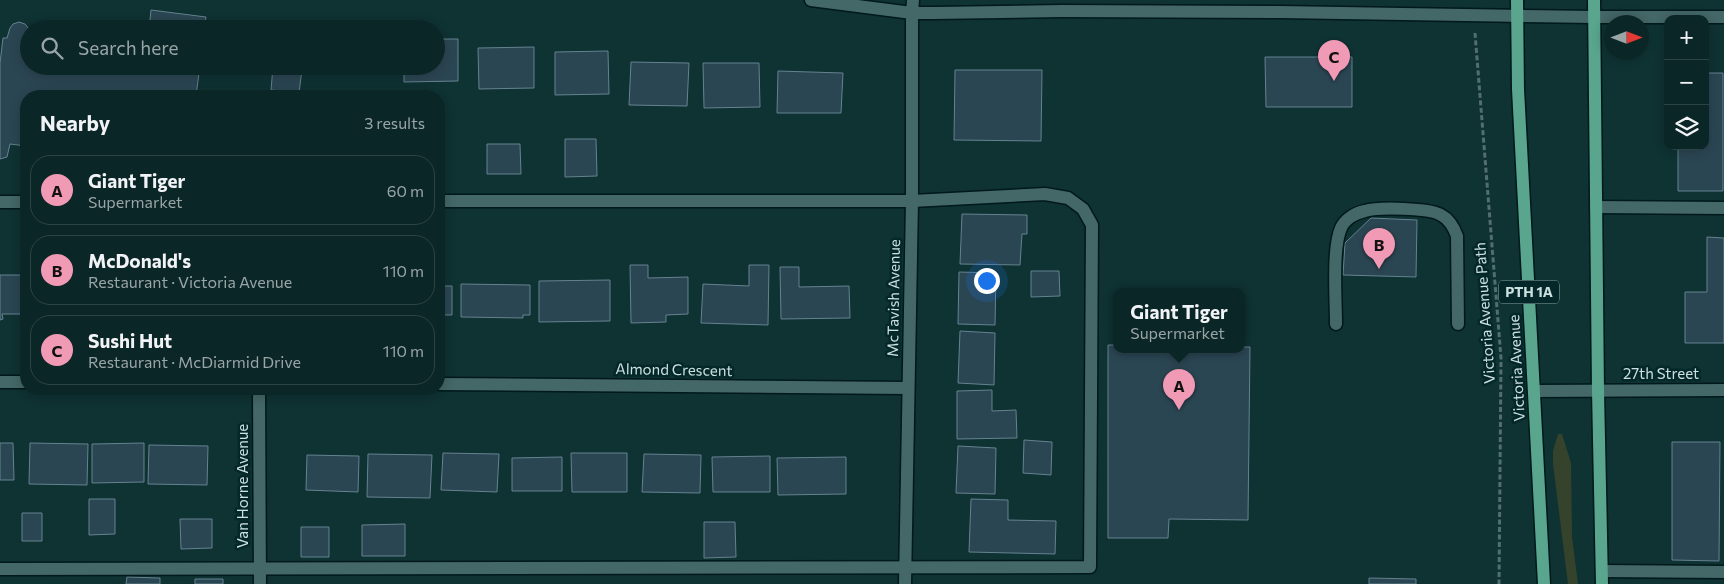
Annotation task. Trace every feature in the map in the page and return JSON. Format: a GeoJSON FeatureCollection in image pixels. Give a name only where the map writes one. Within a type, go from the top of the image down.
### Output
{"type":"FeatureCollection","features":[{"type":"Feature","properties":{"kind":"main road","name":"Victoria Avenue"},"geometry":{"type":"LineString","coordinates":[[1517,0],[1518,89],[1544,584]]}},
{"type":"Feature","properties":{"kind":"main road"},"geometry":{"type":"LineString","coordinates":[[1594,0],[1602,578]]}},
{"type":"Feature","properties":{"kind":"street"},"geometry":{"type":"LineString","coordinates":[[811,0],[912,6],[1062,11],[1724,17]]}},
{"type":"Feature","properties":{"kind":"street","name":"McTavish Avenue"},"geometry":{"type":"LineString","coordinates":[[905,584],[912,200],[912,6]]}},
{"type":"Feature","properties":{"kind":"street"},"geometry":{"type":"LineString","coordinates":[[0,569],[1090,567],[1092,225],[1083,209],[1068,198],[1045,194],[912,200],[445,202]]}},
{"type":"Feature","properties":{"kind":"street"},"geometry":{"type":"LineString","coordinates":[[0,202],[20,202]]}},
{"type":"Feature","properties":{"kind":"street"},"geometry":{"type":"LineString","coordinates":[[1596,208],[1724,208]]}},
{"type":"Feature","properties":{"kind":"street"},"geometry":{"type":"LineString","coordinates":[[1336,324],[1336,246],[1341,227],[1352,215],[1367,210],[1425,209],[1441,214],[1452,225],[1458,236],[1458,324]]}},
{"type":"Feature","properties":{"kind":"street"},"geometry":{"type":"LineString","coordinates":[[0,382],[20,382]]}},
{"type":"Feature","properties":{"kind":"street","name":"Almond Crescent"},"geometry":{"type":"LineString","coordinates":[[445,384],[908,388]]}},
{"type":"Feature","properties":{"kind":"street","name":"27th Street"},"geometry":{"type":"LineString","coordinates":[[1534,391],[1724,390]]}},
{"type":"Feature","properties":{"kind":"street","name":"Van Horne Avenue"},"geometry":{"type":"LineString","coordinates":[[259,395],[260,584]]}},
{"type":"Feature","properties":{"kind":"street"},"geometry":{"type":"LineString","coordinates":[[1602,578],[1724,572]]}},
{"type":"Feature","properties":{"kind":"path","name":"Victoria Avenue Path"},"geometry":{"type":"LineString","coordinates":[[1475,40],[1501,358],[1499,584]]}},
{"type":"Feature","properties":{"kind":"green space"},"geometry":{"type":"Polygon","coordinates":[[[1558,434],[1562,434],[1571,463],[1572,537],[1578,584],[1568,584],[1553,464],[1553,451],[1558,434]]]}},
{"type":"Feature","properties":{"kind":"building"},"geometry":{"type":"Polygon","coordinates":[[[151,10],[206,17],[206,20],[150,20],[151,10]]]}},
{"type":"Feature","properties":{"kind":"building"},"geometry":{"type":"Polygon","coordinates":[[[20,22],[20,75],[199,75],[197,90],[20,90],[20,145],[10,144],[7,157],[0,159],[0,63],[3,38],[7,38],[13,24],[20,22]]]}},
{"type":"Feature","properties":{"kind":"building"},"geometry":{"type":"Polygon","coordinates":[[[445,39],[458,39],[458,81],[404,82],[404,75],[445,75],[445,39]]]}},
{"type":"Feature","properties":{"kind":"building"},"geometry":{"type":"Polygon","coordinates":[[[534,47],[534,88],[479,89],[478,48],[534,47]]]}},
{"type":"Feature","properties":{"kind":"building"},"geometry":{"type":"Polygon","coordinates":[[[608,51],[609,94],[555,95],[555,52],[608,51]]]}},
{"type":"Feature","properties":{"kind":"building"},"geometry":{"type":"Polygon","coordinates":[[[1265,57],[1352,57],[1352,107],[1266,107],[1265,57]]]}},
{"type":"Feature","properties":{"kind":"building"},"geometry":{"type":"Polygon","coordinates":[[[631,62],[689,63],[687,106],[629,105],[631,62]]]}},
{"type":"Feature","properties":{"kind":"building"},"geometry":{"type":"Polygon","coordinates":[[[703,63],[759,63],[760,107],[704,108],[703,63]]]}},
{"type":"Feature","properties":{"kind":"building"},"geometry":{"type":"Polygon","coordinates":[[[955,70],[1042,70],[1041,141],[954,140],[955,70]]]}},
{"type":"Feature","properties":{"kind":"building"},"geometry":{"type":"Polygon","coordinates":[[[778,71],[843,73],[841,113],[777,113],[778,71]]]}},
{"type":"Feature","properties":{"kind":"building"},"geometry":{"type":"Polygon","coordinates":[[[1709,73],[1723,73],[1723,191],[1678,191],[1678,150],[1709,150],[1709,73]]]}},
{"type":"Feature","properties":{"kind":"building"},"geometry":{"type":"Polygon","coordinates":[[[272,75],[301,75],[299,90],[271,90],[272,75]]]}},
{"type":"Feature","properties":{"kind":"building"},"geometry":{"type":"Polygon","coordinates":[[[565,139],[596,139],[597,176],[565,177],[565,139]]]}},
{"type":"Feature","properties":{"kind":"building"},"geometry":{"type":"Polygon","coordinates":[[[487,144],[520,144],[521,174],[487,174],[487,144]]]}},
{"type":"Feature","properties":{"kind":"building"},"geometry":{"type":"Polygon","coordinates":[[[962,214],[1027,215],[1027,234],[1022,234],[1020,265],[960,264],[962,214]]]}},
{"type":"Feature","properties":{"kind":"building"},"geometry":{"type":"Polygon","coordinates":[[[1371,218],[1417,220],[1416,277],[1343,275],[1345,243],[1371,218]]]}},
{"type":"Feature","properties":{"kind":"building"},"geometry":{"type":"Polygon","coordinates":[[[1707,237],[1724,238],[1724,343],[1685,343],[1685,292],[1707,292],[1707,237]]]}},
{"type":"Feature","properties":{"kind":"building"},"geometry":{"type":"Polygon","coordinates":[[[630,265],[648,265],[648,278],[688,277],[688,314],[666,315],[666,322],[631,323],[630,265]]]}},
{"type":"Feature","properties":{"kind":"building"},"geometry":{"type":"Polygon","coordinates":[[[749,265],[769,265],[768,325],[701,323],[703,284],[749,286],[749,265]]]}},
{"type":"Feature","properties":{"kind":"building"},"geometry":{"type":"Polygon","coordinates":[[[780,267],[799,267],[799,287],[849,286],[850,318],[781,319],[780,267]]]}},
{"type":"Feature","properties":{"kind":"building"},"geometry":{"type":"Polygon","coordinates":[[[1031,271],[1059,271],[1060,296],[1031,297],[1031,271]]]}},
{"type":"Feature","properties":{"kind":"building"},"geometry":{"type":"Polygon","coordinates":[[[959,272],[996,273],[995,325],[958,324],[959,272]]]}},
{"type":"Feature","properties":{"kind":"building"},"geometry":{"type":"Polygon","coordinates":[[[0,275],[20,275],[20,314],[2,314],[3,319],[0,320],[0,275]]]}},
{"type":"Feature","properties":{"kind":"building"},"geometry":{"type":"Polygon","coordinates":[[[610,280],[610,321],[539,322],[539,281],[610,280]]]}},
{"type":"Feature","properties":{"kind":"building"},"geometry":{"type":"Polygon","coordinates":[[[461,284],[530,285],[530,315],[523,315],[523,318],[461,317],[461,284]]]}},
{"type":"Feature","properties":{"kind":"building"},"geometry":{"type":"Polygon","coordinates":[[[445,286],[452,286],[452,315],[445,315],[445,286]]]}},
{"type":"Feature","properties":{"kind":"building"},"geometry":{"type":"Polygon","coordinates":[[[960,331],[995,333],[994,385],[958,383],[960,331]]]}},
{"type":"Feature","properties":{"kind":"building"},"geometry":{"type":"Polygon","coordinates":[[[1108,345],[1113,345],[1113,353],[1245,353],[1245,347],[1250,347],[1248,520],[1169,519],[1168,538],[1108,538],[1108,345]]]}},
{"type":"Feature","properties":{"kind":"building"},"geometry":{"type":"Polygon","coordinates":[[[992,390],[992,411],[1016,410],[1017,438],[957,439],[957,391],[992,390]]]}},
{"type":"Feature","properties":{"kind":"building"},"geometry":{"type":"Polygon","coordinates":[[[1024,440],[1052,442],[1051,475],[1023,473],[1024,440]]]}},
{"type":"Feature","properties":{"kind":"building"},"geometry":{"type":"Polygon","coordinates":[[[1672,442],[1720,442],[1719,561],[1672,560],[1672,442]]]}},
{"type":"Feature","properties":{"kind":"building"},"geometry":{"type":"Polygon","coordinates":[[[0,443],[13,443],[14,480],[0,480],[0,443]]]}},
{"type":"Feature","properties":{"kind":"building"},"geometry":{"type":"Polygon","coordinates":[[[30,443],[88,444],[87,485],[29,484],[30,443]]]}},
{"type":"Feature","properties":{"kind":"building"},"geometry":{"type":"Polygon","coordinates":[[[144,443],[144,482],[92,483],[92,444],[144,443]]]}},
{"type":"Feature","properties":{"kind":"building"},"geometry":{"type":"Polygon","coordinates":[[[149,445],[208,446],[207,485],[148,484],[149,445]]]}},
{"type":"Feature","properties":{"kind":"building"},"geometry":{"type":"Polygon","coordinates":[[[958,446],[996,448],[995,494],[956,493],[958,446]]]}},
{"type":"Feature","properties":{"kind":"building"},"geometry":{"type":"Polygon","coordinates":[[[443,453],[499,454],[497,492],[441,490],[443,453]]]}},
{"type":"Feature","properties":{"kind":"building"},"geometry":{"type":"Polygon","coordinates":[[[571,453],[627,453],[627,492],[572,492],[571,453]]]}},
{"type":"Feature","properties":{"kind":"building"},"geometry":{"type":"Polygon","coordinates":[[[368,454],[432,455],[430,498],[367,497],[368,454]]]}},
{"type":"Feature","properties":{"kind":"building"},"geometry":{"type":"Polygon","coordinates":[[[644,454],[701,455],[700,493],[642,492],[644,454]]]}},
{"type":"Feature","properties":{"kind":"building"},"geometry":{"type":"Polygon","coordinates":[[[307,455],[359,456],[358,492],[306,490],[307,455]]]}},
{"type":"Feature","properties":{"kind":"building"},"geometry":{"type":"Polygon","coordinates":[[[770,456],[770,492],[713,492],[712,457],[770,456]]]}},
{"type":"Feature","properties":{"kind":"building"},"geometry":{"type":"Polygon","coordinates":[[[562,457],[562,491],[512,491],[512,458],[562,457]]]}},
{"type":"Feature","properties":{"kind":"building"},"geometry":{"type":"Polygon","coordinates":[[[846,457],[846,494],[778,495],[777,458],[846,457]]]}},
{"type":"Feature","properties":{"kind":"building"},"geometry":{"type":"Polygon","coordinates":[[[89,499],[115,499],[115,534],[89,535],[89,499]]]}},
{"type":"Feature","properties":{"kind":"building"},"geometry":{"type":"Polygon","coordinates":[[[971,499],[1008,500],[1008,520],[1056,521],[1055,554],[969,552],[971,499]]]}},
{"type":"Feature","properties":{"kind":"building"},"geometry":{"type":"Polygon","coordinates":[[[22,513],[42,513],[42,541],[22,541],[22,513]]]}},
{"type":"Feature","properties":{"kind":"building"},"geometry":{"type":"Polygon","coordinates":[[[180,519],[212,519],[212,548],[181,549],[180,519]]]}},
{"type":"Feature","properties":{"kind":"building"},"geometry":{"type":"Polygon","coordinates":[[[704,522],[735,522],[736,557],[704,558],[704,522]]]}},
{"type":"Feature","properties":{"kind":"building"},"geometry":{"type":"Polygon","coordinates":[[[405,524],[405,556],[362,556],[362,525],[405,524]]]}},
{"type":"Feature","properties":{"kind":"building"},"geometry":{"type":"Polygon","coordinates":[[[301,527],[329,527],[329,557],[301,557],[301,527]]]}},
{"type":"Feature","properties":{"kind":"building"},"geometry":{"type":"Polygon","coordinates":[[[127,577],[160,578],[160,584],[126,584],[127,577]]]}},
{"type":"Feature","properties":{"kind":"building"},"geometry":{"type":"Polygon","coordinates":[[[1369,578],[1416,579],[1416,584],[1369,584],[1369,578]]]}},
{"type":"Feature","properties":{"kind":"building"},"geometry":{"type":"Polygon","coordinates":[[[195,579],[223,579],[223,584],[195,584],[195,579]]]}},
{"type":"Feature","properties":{"kind":"place","name":"Sushi Hut"},"geometry":{"type":"Point","coordinates":[1334,81]}},
{"type":"Feature","properties":{"kind":"place","name":"McDonald's"},"geometry":{"type":"Point","coordinates":[1379,269]}},
{"type":"Feature","properties":{"kind":"place","name":"Giant Tiger"},"geometry":{"type":"Point","coordinates":[1179,410]}}]}
